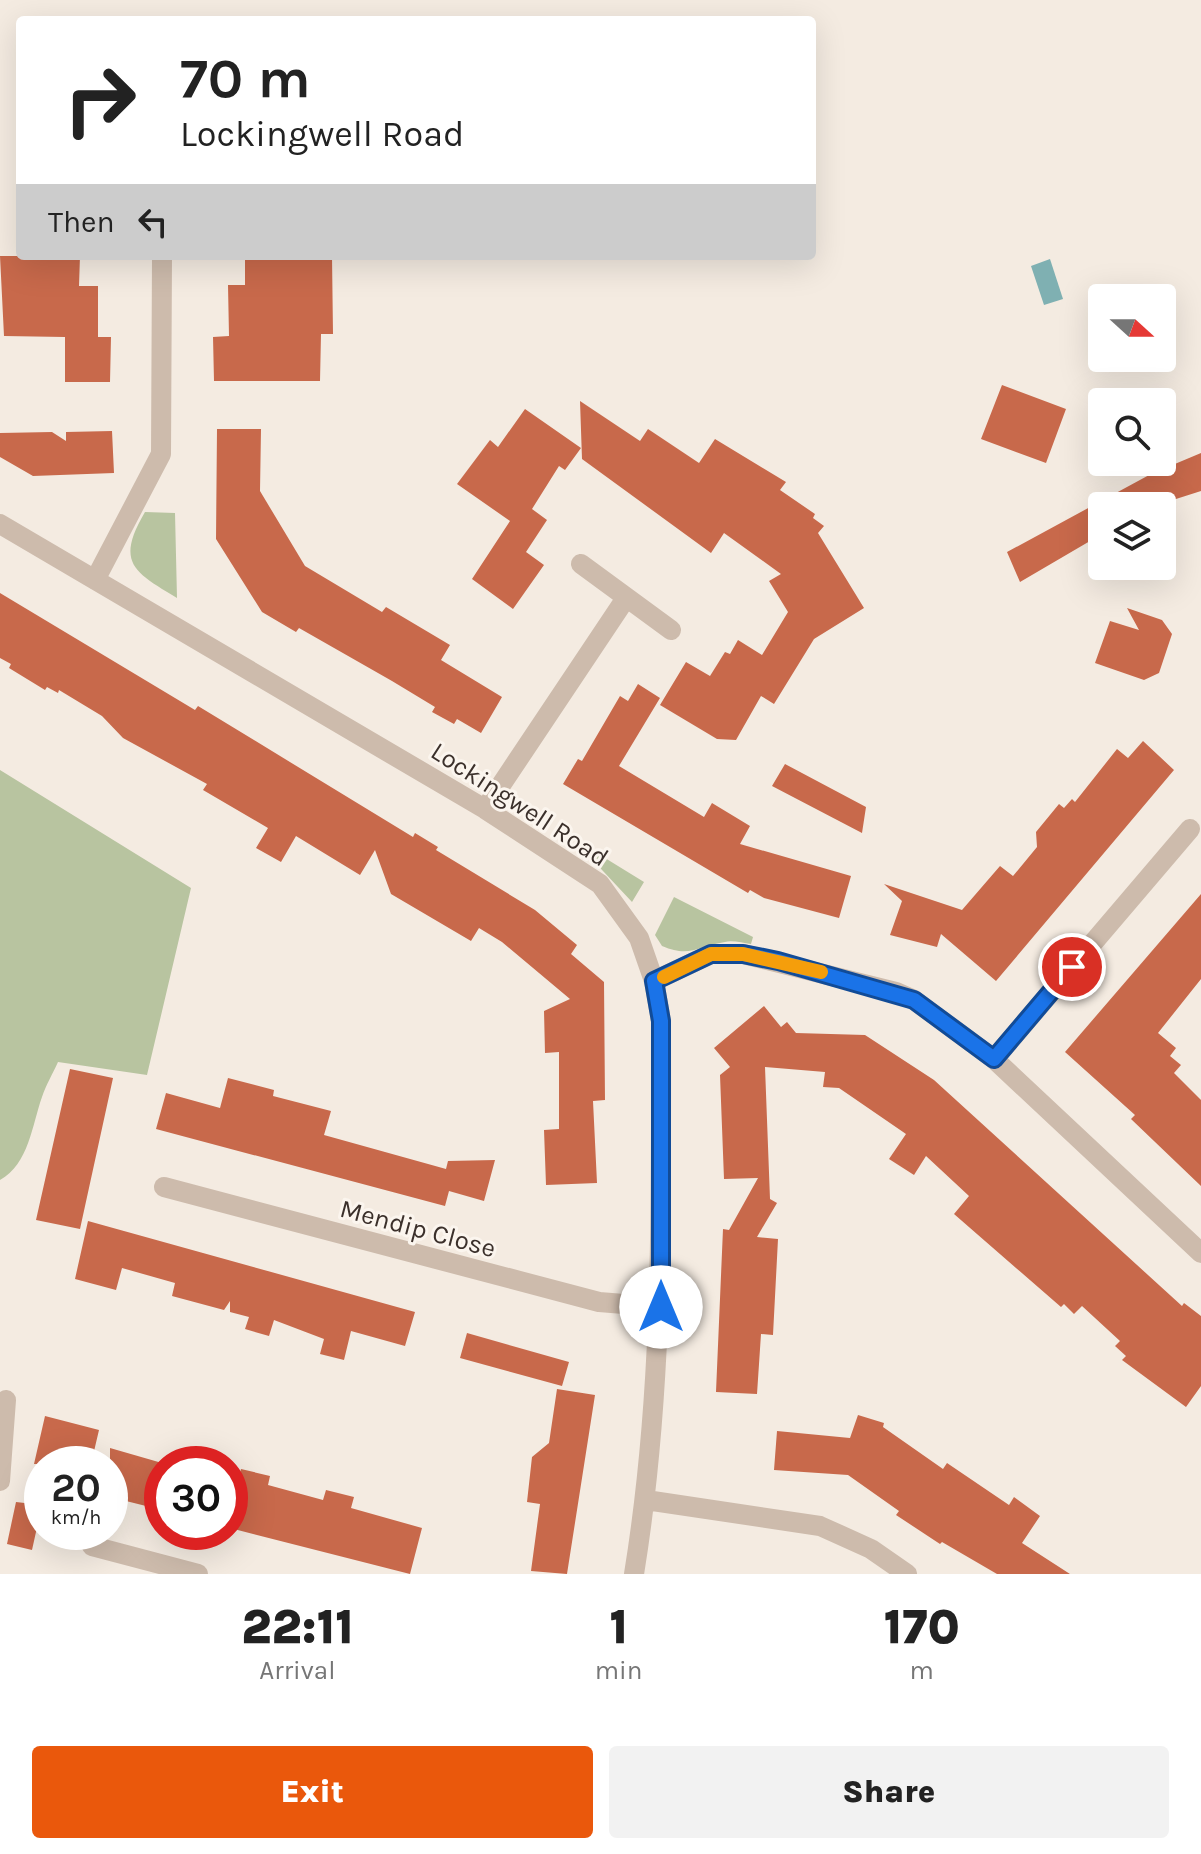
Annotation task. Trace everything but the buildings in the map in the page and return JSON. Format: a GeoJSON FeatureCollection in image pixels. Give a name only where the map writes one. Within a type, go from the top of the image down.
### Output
{"type":"FeatureCollection","features":[{"type":"Feature","properties":{"kind":"street"},"geometry":{"type":"LineString","coordinates":[[95,580],[161,454],[162,260]]}},
{"type":"Feature","properties":{"kind":"street","name":"Lockingwell Road"},"geometry":{"type":"LineString","coordinates":[[0,524],[485,809],[600,884],[639,938],[654,981],[661,1021],[661,1307],[646,1500],[634,1574]]}},
{"type":"Feature","properties":{"kind":"street"},"geometry":{"type":"LineString","coordinates":[[581,564],[671,630]]}},
{"type":"Feature","properties":{"kind":"street"},"geometry":{"type":"LineString","coordinates":[[485,809],[626,598]]}},
{"type":"Feature","properties":{"kind":"street"},"geometry":{"type":"LineString","coordinates":[[994,1059],[1190,829]]}},
{"type":"Feature","properties":{"kind":"street"},"geometry":{"type":"LineString","coordinates":[[654,981],[711,954],[743,954],[914,1000],[994,1059],[1201,1253]]}},
{"type":"Feature","properties":{"kind":"street","name":"Mendip Close"},"geometry":{"type":"LineString","coordinates":[[164,1187],[599,1302],[661,1307]]}},
{"type":"Feature","properties":{"kind":"street"},"geometry":{"type":"LineString","coordinates":[[0,1481],[6,1400]]}},
{"type":"Feature","properties":{"kind":"street"},"geometry":{"type":"LineString","coordinates":[[646,1500],[820,1526],[871,1549],[907,1574]]}},
{"type":"Feature","properties":{"kind":"street"},"geometry":{"type":"LineString","coordinates":[[107,1550],[198,1574]]}},
{"type":"Feature","properties":{"kind":"green space"},"geometry":{"type":"Polygon","coordinates":[[[145,512],[175,513],[177,598],[150,581],[134,564],[131,543],[145,512]]]}},
{"type":"Feature","properties":{"kind":"green space"},"geometry":{"type":"Polygon","coordinates":[[[0,770],[191,888],[147,1075],[58,1062],[23,1154],[10,1173],[0,1180],[0,770]]]}},
{"type":"Feature","properties":{"kind":"green space"},"geometry":{"type":"Polygon","coordinates":[[[592,850],[644,882],[632,902],[588,855],[592,850]]]}},
{"type":"Feature","properties":{"kind":"green space"},"geometry":{"type":"Polygon","coordinates":[[[674,897],[753,937],[751,944],[728,941],[687,951],[662,946],[655,935],[674,897]]]}},
{"type":"Feature","properties":{"kind":"water"},"geometry":{"type":"Polygon","coordinates":[[[1050,259],[1063,299],[1044,305],[1031,266],[1050,259]]]}},
{"type":"Feature","properties":{"kind":"slow traffic"},"geometry":{"type":"LineString","coordinates":[[664,977],[711,954],[743,954],[821,972]]}},
{"type":"Feature","properties":{"kind":"route"},"geometry":{"type":"LineString","coordinates":[[661,1307],[661,1021],[654,981],[711,954],[743,954],[778,961],[896,992],[914,1000],[994,1059],[1072,967]]}}]}
